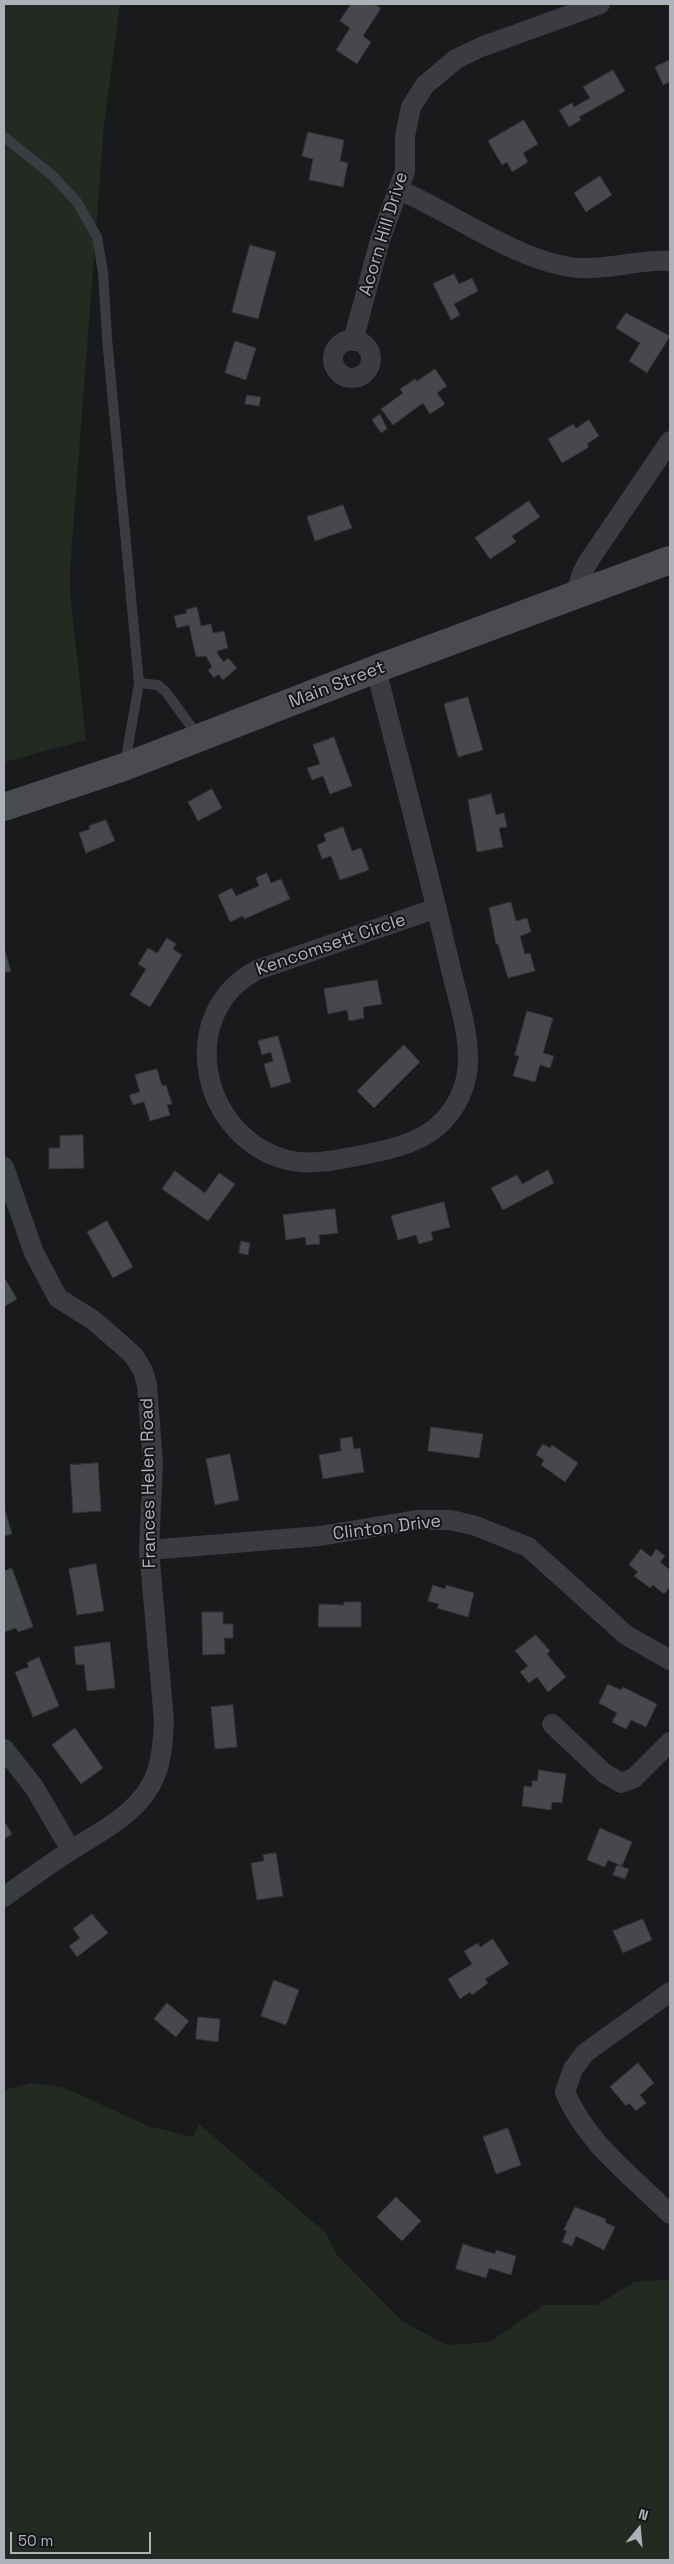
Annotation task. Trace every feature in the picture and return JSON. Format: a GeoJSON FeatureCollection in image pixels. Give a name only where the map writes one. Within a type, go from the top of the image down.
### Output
{"type":"FeatureCollection","features":[{"type":"Feature","properties":{"kind":"main road","name":"Main Street"},"geometry":{"type":"LineString","coordinates":[[4,807],[124,767],[670,560]]}},
{"type":"Feature","properties":{"kind":"street","name":"Acorn Hill Drive"},"geometry":{"type":"LineString","coordinates":[[353,341],[380,240],[405,171],[405,136],[411,107],[425,85],[456,59],[481,47],[600,4]]}},
{"type":"Feature","properties":{"kind":"street"},"geometry":{"type":"LineString","coordinates":[[399,190],[491,237],[558,265],[601,268],[649,260],[670,261]]}},
{"type":"Feature","properties":{"kind":"street"},"geometry":{"type":"LineString","coordinates":[[576,595],[582,573],[590,559],[670,442]]}},
{"type":"Feature","properties":{"kind":"street","name":"Kencomsett Circle"},"geometry":{"type":"LineString","coordinates":[[376,670],[437,908],[468,1051],[468,1063],[463,1087],[449,1115],[428,1133],[395,1147],[324,1161],[284,1159],[266,1152],[247,1140],[222,1109],[208,1070],[206,1041],[215,1009],[224,996],[244,977],[257,970],[437,908]]}},
{"type":"Feature","properties":{"kind":"street","name":"Frances Helen Road"},"geometry":{"type":"LineString","coordinates":[[4,1166],[34,1253],[58,1298],[108,1331],[134,1356],[143,1371],[147,1385],[153,1464],[149,1550],[163,1730],[156,1775],[136,1806],[113,1826],[71,1850],[4,1897]]}},
{"type":"Feature","properties":{"kind":"street","name":"Clinton Drive"},"geometry":{"type":"LineString","coordinates":[[149,1550],[320,1536],[416,1520],[451,1520],[485,1529],[528,1547],[626,1635],[670,1660]]}},
{"type":"Feature","properties":{"kind":"street"},"geometry":{"type":"LineString","coordinates":[[552,1724],[604,1773],[621,1782],[634,1778],[670,1742]]}},
{"type":"Feature","properties":{"kind":"street"},"geometry":{"type":"LineString","coordinates":[[4,1750],[34,1787],[71,1850]]}},
{"type":"Feature","properties":{"kind":"street"},"geometry":{"type":"LineString","coordinates":[[670,1992],[585,2053],[572,2069],[565,2092],[575,2116],[594,2141],[670,2214]]}},
{"type":"Feature","properties":{"kind":"lane"},"geometry":{"type":"LineString","coordinates":[[4,137],[52,175],[77,202],[97,238],[103,272],[107,338],[139,683],[124,767]]}},
{"type":"Feature","properties":{"kind":"lane"},"geometry":{"type":"LineString","coordinates":[[139,683],[158,685],[166,692],[199,738]]}},
{"type":"Feature","properties":{"kind":"shaded area"},"geometry":{"type":"Polygon","coordinates":[[[4,4],[120,4],[104,125],[70,570],[70,591],[86,740],[4,762],[4,4]]]}},
{"type":"Feature","properties":{"kind":"shaded area"},"geometry":{"type":"Polygon","coordinates":[[[31,2083],[63,2087],[148,2126],[193,2137],[199,2124],[326,2233],[337,2255],[403,2322],[447,2345],[490,2342],[543,2305],[597,2305],[634,2282],[670,2279],[670,2560],[4,2560],[4,2090],[31,2083]]]}},
{"type":"Feature","properties":{"kind":"building"},"geometry":{"type":"Polygon","coordinates":[[[351,4],[374,4],[381,8],[363,36],[371,42],[357,64],[336,50],[350,28],[340,21],[351,4]]]}},
{"type":"Feature","properties":{"kind":"building"},"geometry":{"type":"Polygon","coordinates":[[[670,60],[670,82],[663,85],[655,67],[670,60]]]}},
{"type":"Feature","properties":{"kind":"building"},"geometry":{"type":"Polygon","coordinates":[[[613,70],[625,91],[579,117],[581,120],[569,127],[559,110],[572,103],[574,107],[590,98],[583,87],[613,70]]]}},
{"type":"Feature","properties":{"kind":"building"},"geometry":{"type":"Polygon","coordinates":[[[524,120],[538,144],[523,153],[528,162],[512,172],[507,162],[502,165],[488,141],[524,120]]]}},
{"type":"Feature","properties":{"kind":"building"},"geometry":{"type":"Polygon","coordinates":[[[308,132],[344,140],[340,161],[348,163],[343,187],[309,180],[313,159],[302,156],[308,132]]]}},
{"type":"Feature","properties":{"kind":"building"},"geometry":{"type":"Polygon","coordinates":[[[600,176],[612,195],[586,212],[574,193],[600,176]]]}},
{"type":"Feature","properties":{"kind":"building"},"geometry":{"type":"Polygon","coordinates":[[[250,245],[276,252],[258,319],[232,312],[250,245]]]}},
{"type":"Feature","properties":{"kind":"building"},"geometry":{"type":"Polygon","coordinates":[[[454,274],[459,284],[472,278],[478,291],[454,304],[460,315],[451,320],[433,284],[454,274]]]}},
{"type":"Feature","properties":{"kind":"building"},"geometry":{"type":"Polygon","coordinates":[[[626,313],[670,336],[647,373],[629,361],[640,343],[616,328],[626,313]]]}},
{"type":"Feature","properties":{"kind":"building"},"geometry":{"type":"Polygon","coordinates":[[[235,341],[256,348],[246,380],[225,373],[235,341]]]}},
{"type":"Feature","properties":{"kind":"building"},"geometry":{"type":"Polygon","coordinates":[[[435,369],[447,386],[437,393],[445,404],[430,414],[423,403],[393,425],[381,409],[403,393],[400,389],[435,369]]]}},
{"type":"Feature","properties":{"kind":"building"},"geometry":{"type":"Polygon","coordinates":[[[247,395],[261,397],[259,406],[245,404],[247,395]]]}},
{"type":"Feature","properties":{"kind":"building"},"geometry":{"type":"Polygon","coordinates":[[[380,414],[387,429],[381,433],[372,420],[380,414]]]}},
{"type":"Feature","properties":{"kind":"building"},"geometry":{"type":"Polygon","coordinates":[[[589,420],[599,436],[587,444],[589,447],[562,463],[548,439],[573,424],[576,428],[589,420]]]}},
{"type":"Feature","properties":{"kind":"building"},"geometry":{"type":"Polygon","coordinates":[[[529,501],[540,517],[512,536],[516,542],[490,559],[475,538],[529,501]]]}},
{"type":"Feature","properties":{"kind":"building"},"geometry":{"type":"Polygon","coordinates":[[[343,505],[352,528],[315,541],[307,517],[343,505]]]}},
{"type":"Feature","properties":{"kind":"building"},"geometry":{"type":"Polygon","coordinates":[[[197,607],[201,626],[211,624],[213,633],[224,631],[228,648],[217,651],[218,655],[224,662],[228,658],[237,668],[223,680],[218,674],[214,678],[208,670],[212,667],[206,656],[196,657],[189,625],[177,628],[174,616],[187,613],[186,610],[197,607]]]}},
{"type":"Feature","properties":{"kind":"building"},"geometry":{"type":"Polygon","coordinates":[[[468,697],[483,750],[458,757],[444,704],[468,697]]]}},
{"type":"Feature","properties":{"kind":"building"},"geometry":{"type":"Polygon","coordinates":[[[334,737],[352,786],[330,794],[323,776],[312,780],[307,768],[320,764],[313,745],[334,737]]]}},
{"type":"Feature","properties":{"kind":"building"},"geometry":{"type":"Polygon","coordinates":[[[212,789],[222,808],[198,821],[188,802],[212,789]]]}},
{"type":"Feature","properties":{"kind":"building"},"geometry":{"type":"Polygon","coordinates":[[[491,794],[496,815],[504,813],[507,827],[499,828],[503,847],[477,852],[468,800],[491,794]]]}},
{"type":"Feature","properties":{"kind":"building"},"geometry":{"type":"Polygon","coordinates":[[[106,820],[115,841],[86,853],[79,833],[90,829],[89,826],[106,820]]]}},
{"type":"Feature","properties":{"kind":"building"},"geometry":{"type":"Polygon","coordinates":[[[343,827],[352,851],[361,848],[369,870],[340,880],[331,856],[322,859],[317,845],[326,841],[324,834],[343,827]]]}},
{"type":"Feature","properties":{"kind":"building"},"geometry":{"type":"Polygon","coordinates":[[[267,873],[271,883],[281,879],[290,899],[244,919],[243,916],[230,922],[218,895],[232,888],[236,896],[259,886],[256,878],[267,873]]]}},
{"type":"Feature","properties":{"kind":"building"},"geometry":{"type":"Polygon","coordinates":[[[511,902],[516,921],[527,918],[531,932],[520,936],[525,954],[530,953],[535,971],[508,978],[498,944],[496,944],[489,908],[511,902]]]}},
{"type":"Feature","properties":{"kind":"building"},"geometry":{"type":"Polygon","coordinates":[[[167,938],[176,944],[173,949],[182,955],[150,1007],[130,995],[146,969],[138,964],[148,948],[157,953],[167,938]]]}},
{"type":"Feature","properties":{"kind":"building"},"geometry":{"type":"Polygon","coordinates":[[[4,948],[11,971],[4,973],[4,948]]]}},
{"type":"Feature","properties":{"kind":"building"},"geometry":{"type":"Polygon","coordinates":[[[377,980],[382,1004],[363,1007],[364,1018],[349,1021],[347,1010],[328,1014],[324,989],[377,980]]]}},
{"type":"Feature","properties":{"kind":"building"},"geometry":{"type":"Polygon","coordinates":[[[527,1011],[553,1018],[543,1053],[554,1056],[550,1068],[540,1065],[535,1082],[513,1076],[519,1056],[515,1055],[527,1011]]]}},
{"type":"Feature","properties":{"kind":"building"},"geometry":{"type":"Polygon","coordinates":[[[278,1036],[291,1082],[271,1088],[264,1064],[273,1061],[271,1052],[262,1055],[258,1041],[278,1036]]]}},
{"type":"Feature","properties":{"kind":"building"},"geometry":{"type":"Polygon","coordinates":[[[404,1045],[420,1062],[374,1108],[357,1091],[404,1045]]]}},
{"type":"Feature","properties":{"kind":"building"},"geometry":{"type":"Polygon","coordinates":[[[157,1069],[162,1086],[166,1085],[172,1104],[167,1105],[170,1115],[150,1121],[144,1102],[133,1105],[129,1095],[140,1092],[135,1075],[157,1069]]]}},
{"type":"Feature","properties":{"kind":"building"},"geometry":{"type":"Polygon","coordinates":[[[83,1135],[84,1168],[49,1169],[49,1148],[60,1148],[60,1136],[83,1135]]]}},
{"type":"Feature","properties":{"kind":"building"},"geometry":{"type":"Polygon","coordinates":[[[548,1170],[554,1183],[503,1210],[491,1188],[517,1175],[522,1184],[548,1170]]]}},
{"type":"Feature","properties":{"kind":"building"},"geometry":{"type":"Polygon","coordinates":[[[175,1171],[205,1193],[219,1173],[235,1184],[208,1221],[162,1189],[175,1171]]]}},
{"type":"Feature","properties":{"kind":"building"},"geometry":{"type":"Polygon","coordinates":[[[444,1202],[450,1227],[431,1232],[433,1240],[419,1244],[416,1235],[398,1240],[391,1216],[444,1202]]]}},
{"type":"Feature","properties":{"kind":"building"},"geometry":{"type":"Polygon","coordinates":[[[335,1209],[338,1233],[319,1235],[320,1244],[306,1245],[305,1237],[286,1240],[283,1215],[335,1209]]]}},
{"type":"Feature","properties":{"kind":"building"},"geometry":{"type":"Polygon","coordinates":[[[107,1221],[133,1267],[113,1278],[87,1232],[107,1221]]]}},
{"type":"Feature","properties":{"kind":"building"},"geometry":{"type":"Polygon","coordinates":[[[241,1241],[250,1243],[248,1255],[239,1253],[241,1241]]]}},
{"type":"Feature","properties":{"kind":"building"},"geometry":{"type":"Polygon","coordinates":[[[4,1277],[17,1299],[4,1307],[4,1277]]]}},
{"type":"Feature","properties":{"kind":"building"},"geometry":{"type":"Polygon","coordinates":[[[431,1427],[483,1434],[479,1458],[428,1451],[431,1427]]]}},
{"type":"Feature","properties":{"kind":"building"},"geometry":{"type":"Polygon","coordinates":[[[352,1437],[354,1449],[360,1448],[364,1472],[323,1479],[319,1455],[341,1451],[340,1439],[352,1437]]]}},
{"type":"Feature","properties":{"kind":"building"},"geometry":{"type":"Polygon","coordinates":[[[543,1444],[550,1448],[552,1445],[578,1463],[565,1482],[541,1465],[544,1460],[536,1455],[543,1444]]]}},
{"type":"Feature","properties":{"kind":"building"},"geometry":{"type":"Polygon","coordinates":[[[230,1454],[239,1500],[215,1505],[206,1459],[230,1454]]]}},
{"type":"Feature","properties":{"kind":"building"},"geometry":{"type":"Polygon","coordinates":[[[98,1463],[101,1511],[73,1513],[70,1465],[98,1463]]]}},
{"type":"Feature","properties":{"kind":"building"},"geometry":{"type":"Polygon","coordinates":[[[4,1507],[12,1534],[4,1536],[4,1507]]]}},
{"type":"Feature","properties":{"kind":"building"},"geometry":{"type":"Polygon","coordinates":[[[641,1549],[651,1557],[656,1549],[665,1556],[660,1562],[670,1570],[670,1587],[664,1594],[653,1585],[650,1588],[634,1576],[638,1572],[629,1565],[641,1549]]]}},
{"type":"Feature","properties":{"kind":"building"},"geometry":{"type":"Polygon","coordinates":[[[96,1564],[104,1611],[77,1615],[69,1569],[96,1564]]]}},
{"type":"Feature","properties":{"kind":"building"},"geometry":{"type":"Polygon","coordinates":[[[12,1568],[33,1627],[18,1632],[16,1628],[4,1632],[4,1571],[12,1568]]]}},
{"type":"Feature","properties":{"kind":"building"},"geometry":{"type":"Polygon","coordinates":[[[433,1585],[445,1589],[446,1585],[474,1593],[468,1617],[437,1608],[439,1604],[428,1601],[433,1585]]]}},
{"type":"Feature","properties":{"kind":"building"},"geometry":{"type":"Polygon","coordinates":[[[344,1602],[361,1602],[361,1627],[318,1627],[319,1604],[344,1605],[344,1602]]]}},
{"type":"Feature","properties":{"kind":"building"},"geometry":{"type":"Polygon","coordinates":[[[202,1612],[223,1612],[223,1624],[233,1624],[233,1638],[224,1638],[225,1654],[203,1655],[202,1612]]]}},
{"type":"Feature","properties":{"kind":"building"},"geometry":{"type":"Polygon","coordinates":[[[536,1635],[550,1651],[547,1654],[566,1677],[548,1692],[537,1677],[529,1683],[520,1672],[528,1666],[515,1651],[536,1635]]]}},
{"type":"Feature","properties":{"kind":"building"},"geometry":{"type":"Polygon","coordinates":[[[110,1642],[115,1688],[87,1691],[84,1664],[76,1665],[74,1647],[110,1642]]]}},
{"type":"Feature","properties":{"kind":"building"},"geometry":{"type":"Polygon","coordinates":[[[39,1657],[59,1706],[33,1717],[15,1672],[29,1667],[27,1663],[39,1657]]]}},
{"type":"Feature","properties":{"kind":"building"},"geometry":{"type":"Polygon","coordinates":[[[608,1684],[621,1690],[623,1687],[657,1704],[646,1727],[631,1720],[626,1729],[612,1722],[617,1713],[599,1703],[608,1684]]]}},
{"type":"Feature","properties":{"kind":"building"},"geometry":{"type":"Polygon","coordinates":[[[233,1705],[237,1747],[215,1749],[211,1707],[233,1705]]]}},
{"type":"Feature","properties":{"kind":"building"},"geometry":{"type":"Polygon","coordinates":[[[75,1728],[103,1768],[81,1784],[52,1745],[75,1728]]]}},
{"type":"Feature","properties":{"kind":"building"},"geometry":{"type":"Polygon","coordinates":[[[539,1770],[566,1774],[562,1803],[552,1802],[551,1810],[522,1806],[524,1786],[532,1787],[532,1781],[537,1781],[539,1770]]]}},
{"type":"Feature","properties":{"kind":"building"},"geometry":{"type":"Polygon","coordinates":[[[4,1821],[12,1834],[4,1839],[4,1821]]]}},
{"type":"Feature","properties":{"kind":"building"},"geometry":{"type":"Polygon","coordinates":[[[600,1828],[632,1842],[622,1866],[608,1860],[605,1867],[587,1860],[600,1828]]]}},
{"type":"Feature","properties":{"kind":"building"},"geometry":{"type":"Polygon","coordinates":[[[276,1853],[283,1896],[257,1900],[251,1863],[264,1861],[263,1855],[276,1853]]]}},
{"type":"Feature","properties":{"kind":"building"},"geometry":{"type":"Polygon","coordinates":[[[617,1865],[629,1869],[625,1879],[613,1875],[617,1865]]]}},
{"type":"Feature","properties":{"kind":"building"},"geometry":{"type":"Polygon","coordinates":[[[92,1914],[108,1933],[77,1957],[69,1946],[80,1938],[73,1929],[92,1914]]]}},
{"type":"Feature","properties":{"kind":"building"},"geometry":{"type":"Polygon","coordinates":[[[643,1919],[652,1940],[623,1953],[613,1931],[643,1919]]]}},
{"type":"Feature","properties":{"kind":"building"},"geometry":{"type":"Polygon","coordinates":[[[493,1939],[509,1964],[485,1979],[488,1983],[472,1995],[470,1992],[460,1999],[448,1979],[472,1964],[464,1951],[478,1943],[480,1947],[493,1939]]]}},
{"type":"Feature","properties":{"kind":"building"},"geometry":{"type":"Polygon","coordinates":[[[274,1980],[299,1990],[286,2025],[261,2016],[274,1980]]]}},
{"type":"Feature","properties":{"kind":"building"},"geometry":{"type":"Polygon","coordinates":[[[167,2003],[189,2021],[176,2037],[154,2019],[167,2003]]]}},
{"type":"Feature","properties":{"kind":"building"},"geometry":{"type":"Polygon","coordinates":[[[198,2017],[220,2019],[218,2042],[196,2039],[198,2017]]]}},
{"type":"Feature","properties":{"kind":"building"},"geometry":{"type":"Polygon","coordinates":[[[638,2063],[654,2083],[640,2095],[646,2103],[636,2111],[629,2103],[626,2106],[610,2087],[638,2063]]]}},
{"type":"Feature","properties":{"kind":"building"},"geometry":{"type":"Polygon","coordinates":[[[508,2128],[521,2165],[496,2174],[483,2137],[508,2128]]]}},
{"type":"Feature","properties":{"kind":"building"},"geometry":{"type":"Polygon","coordinates":[[[396,2197],[421,2221],[402,2241],[377,2217],[396,2197]]]}},
{"type":"Feature","properties":{"kind":"building"},"geometry":{"type":"Polygon","coordinates":[[[575,2207],[606,2219],[605,2222],[615,2227],[604,2250],[576,2236],[572,2246],[562,2242],[567,2231],[564,2230],[575,2207]]]}},
{"type":"Feature","properties":{"kind":"building"},"geometry":{"type":"Polygon","coordinates":[[[463,2244],[495,2254],[496,2250],[516,2256],[511,2275],[489,2268],[486,2278],[456,2269],[463,2244]]]}}]}
